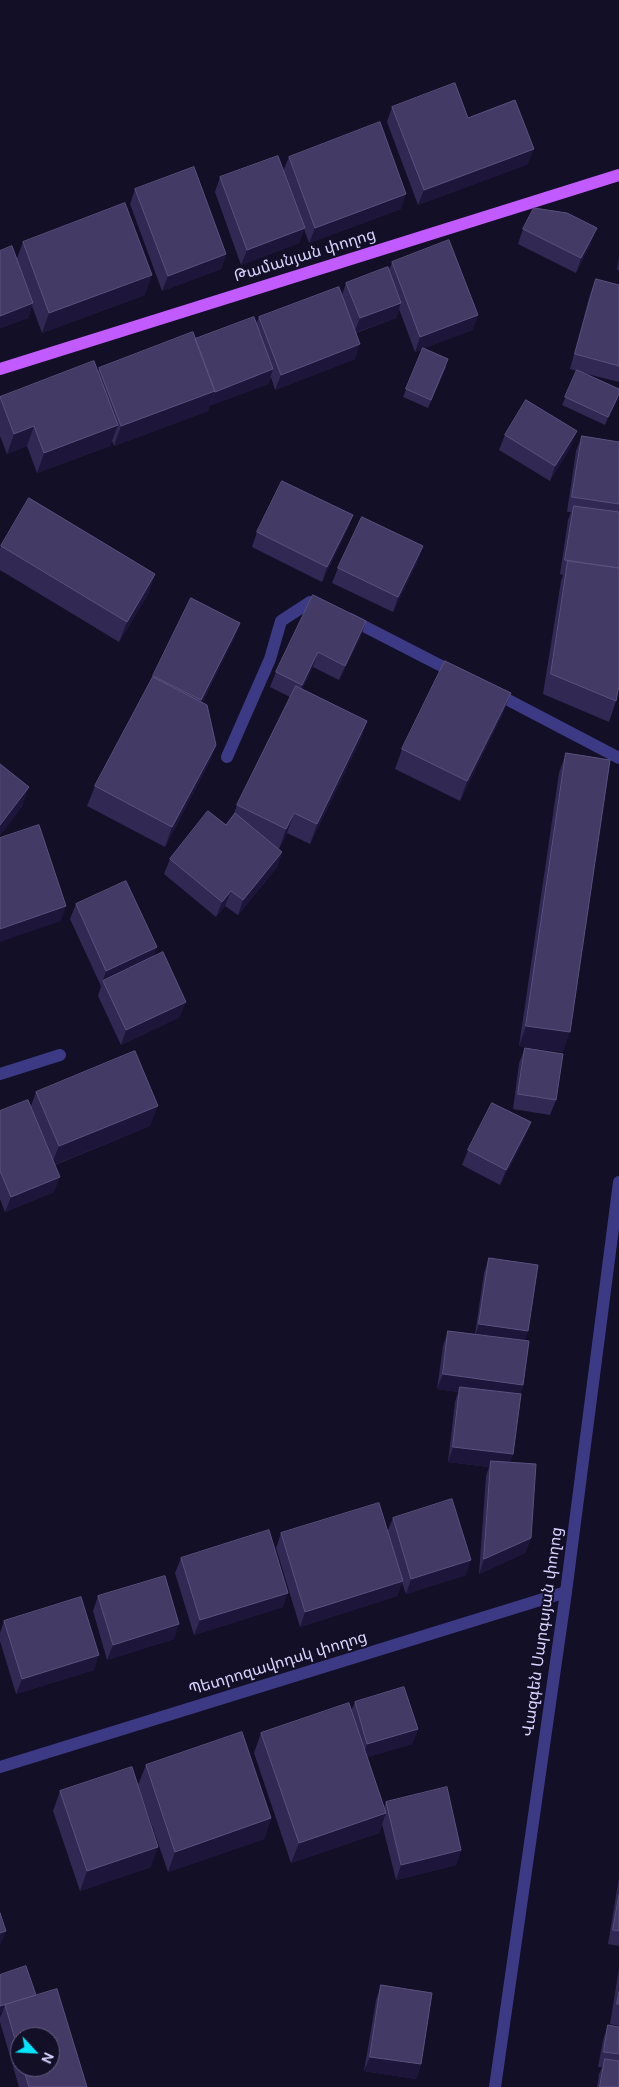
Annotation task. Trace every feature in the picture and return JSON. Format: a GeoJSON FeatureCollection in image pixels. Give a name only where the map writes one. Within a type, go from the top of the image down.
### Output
{"type":"FeatureCollection","features":[{"type":"Feature","properties":{"kind":"main road","name":"Թամանյան փողոց"},"geometry":{"type":"LineString","coordinates":[[0,369],[619,175]]}},
{"type":"Feature","properties":{"kind":"street"},"geometry":{"type":"LineString","coordinates":[[227,757],[270,659],[281,621],[310,602],[338,613],[619,758]]}},
{"type":"Feature","properties":{"kind":"street"},"geometry":{"type":"LineString","coordinates":[[0,1074],[60,1055]]}},
{"type":"Feature","properties":{"kind":"street","name":"Վազգեն Սարգսյան փողոց"},"geometry":{"type":"LineString","coordinates":[[495,2087],[616,1233],[619,1182]]}},
{"type":"Feature","properties":{"kind":"street","name":"Պետրոզավոդսկ փողոց"},"geometry":{"type":"LineString","coordinates":[[0,1767],[566,1592]]}},
{"type":"Feature","properties":{"kind":"building"},"geometry":{"type":"Polygon","coordinates":[[[455,83],[468,118],[515,100],[534,149],[424,190],[392,107],[455,83]]]}},
{"type":"Feature","properties":{"kind":"building"},"geometry":{"type":"Polygon","coordinates":[[[380,122],[406,194],[315,228],[289,157],[380,122]]]}},
{"type":"Feature","properties":{"kind":"building"},"geometry":{"type":"Polygon","coordinates":[[[278,156],[305,228],[247,250],[220,177],[278,156]]]}},
{"type":"Feature","properties":{"kind":"building"},"geometry":{"type":"Polygon","coordinates":[[[194,167],[226,254],[168,276],[135,189],[194,167]]]}},
{"type":"Feature","properties":{"kind":"building"},"geometry":{"type":"Polygon","coordinates":[[[125,203],[152,275],[49,313],[23,242],[125,203]]]}},
{"type":"Feature","properties":{"kind":"building"},"geometry":{"type":"Polygon","coordinates":[[[534,208],[567,213],[597,228],[581,258],[523,229],[534,208]]]}},
{"type":"Feature","properties":{"kind":"building"},"geometry":{"type":"Polygon","coordinates":[[[449,240],[478,315],[420,337],[392,262],[449,240]]]}},
{"type":"Feature","properties":{"kind":"building"},"geometry":{"type":"Polygon","coordinates":[[[12,246],[33,303],[0,316],[0,251],[12,246]]]}},
{"type":"Feature","properties":{"kind":"building"},"geometry":{"type":"Polygon","coordinates":[[[388,267],[401,303],[360,318],[346,283],[388,267]]]}},
{"type":"Feature","properties":{"kind":"building"},"geometry":{"type":"Polygon","coordinates":[[[596,279],[619,285],[619,366],[575,354],[596,279]]]}},
{"type":"Feature","properties":{"kind":"building"},"geometry":{"type":"Polygon","coordinates":[[[339,287],[360,344],[281,375],[259,317],[339,287]]]}},
{"type":"Feature","properties":{"kind":"building"},"geometry":{"type":"Polygon","coordinates":[[[254,317],[273,369],[215,392],[195,339],[254,317]]]}},
{"type":"Feature","properties":{"kind":"building"},"geometry":{"type":"Polygon","coordinates":[[[193,332],[215,391],[121,426],[99,368],[193,332]]]}},
{"type":"Feature","properties":{"kind":"building"},"geometry":{"type":"Polygon","coordinates":[[[423,348],[448,359],[431,400],[406,389],[423,348]]]}},
{"type":"Feature","properties":{"kind":"building"},"geometry":{"type":"Polygon","coordinates":[[[94,361],[118,425],[44,453],[34,426],[14,434],[0,397],[94,361]]]}},
{"type":"Feature","properties":{"kind":"building"},"geometry":{"type":"Polygon","coordinates":[[[577,370],[619,389],[619,394],[608,417],[565,397],[577,370]]]}},
{"type":"Feature","properties":{"kind":"building"},"geometry":{"type":"Polygon","coordinates":[[[526,400],[577,431],[555,466],[505,435],[526,400]]]}},
{"type":"Feature","properties":{"kind":"building"},"geometry":{"type":"Polygon","coordinates":[[[582,436],[619,442],[619,504],[572,497],[582,436]]]}},
{"type":"Feature","properties":{"kind":"building"},"geometry":{"type":"Polygon","coordinates":[[[282,481],[353,515],[327,567],[257,532],[282,481]]]}},
{"type":"Feature","properties":{"kind":"building"},"geometry":{"type":"Polygon","coordinates":[[[29,498],[155,574],[127,622],[1,546],[29,498]]]}},
{"type":"Feature","properties":{"kind":"building"},"geometry":{"type":"Polygon","coordinates":[[[574,506],[619,512],[619,568],[565,560],[574,506]]]}},
{"type":"Feature","properties":{"kind":"building"},"geometry":{"type":"Polygon","coordinates":[[[362,517],[423,546],[398,597],[338,568],[362,517]]]}},
{"type":"Feature","properties":{"kind":"building"},"geometry":{"type":"Polygon","coordinates":[[[568,561],[619,568],[619,685],[616,701],[551,674],[568,561]]]}},
{"type":"Feature","properties":{"kind":"building"},"geometry":{"type":"Polygon","coordinates":[[[313,595],[366,621],[345,666],[318,652],[302,685],[276,672],[313,595]]]}},
{"type":"Feature","properties":{"kind":"building"},"geometry":{"type":"Polygon","coordinates":[[[191,598],[240,623],[201,700],[153,676],[191,598]]]}},
{"type":"Feature","properties":{"kind":"building"},"geometry":{"type":"Polygon","coordinates":[[[445,661],[511,693],[467,781],[402,749],[445,661]]]}},
{"type":"Feature","properties":{"kind":"building"},"geometry":{"type":"Polygon","coordinates":[[[153,677],[207,705],[216,745],[172,827],[95,786],[153,677]]]}},
{"type":"Feature","properties":{"kind":"building"},"geometry":{"type":"Polygon","coordinates":[[[296,686],[367,721],[317,824],[294,813],[286,829],[237,805],[296,686]]]}},
{"type":"Feature","properties":{"kind":"building"},"geometry":{"type":"Polygon","coordinates":[[[566,753],[610,760],[570,1032],[526,1026],[566,753]]]}},
{"type":"Feature","properties":{"kind":"building"},"geometry":{"type":"Polygon","coordinates":[[[0,764],[29,787],[0,825],[0,764]]]}},
{"type":"Feature","properties":{"kind":"building"},"geometry":{"type":"Polygon","coordinates":[[[208,811],[226,825],[235,813],[282,852],[243,900],[231,891],[222,902],[170,859],[208,811]]]}},
{"type":"Feature","properties":{"kind":"building"},"geometry":{"type":"Polygon","coordinates":[[[39,825],[66,906],[0,929],[0,838],[39,825]]]}},
{"type":"Feature","properties":{"kind":"building"},"geometry":{"type":"Polygon","coordinates":[[[126,881],[157,947],[106,971],[76,904],[126,881]]]}},
{"type":"Feature","properties":{"kind":"building"},"geometry":{"type":"Polygon","coordinates":[[[163,952],[186,1002],[126,1030],[103,981],[163,952]]]}},
{"type":"Feature","properties":{"kind":"building"},"geometry":{"type":"Polygon","coordinates":[[[525,1048],[563,1054],[556,1100],[518,1094],[525,1048]]]}},
{"type":"Feature","properties":{"kind":"building"},"geometry":{"type":"Polygon","coordinates":[[[135,1051],[158,1106],[59,1146],[36,1092],[135,1051]]]}},
{"type":"Feature","properties":{"kind":"building"},"geometry":{"type":"Polygon","coordinates":[[[28,1100],[60,1177],[11,1197],[0,1171],[0,1111],[28,1100]]]}},
{"type":"Feature","properties":{"kind":"building"},"geometry":{"type":"Polygon","coordinates":[[[492,1103],[531,1122],[506,1170],[468,1150],[492,1103]]]}},
{"type":"Feature","properties":{"kind":"building"},"geometry":{"type":"Polygon","coordinates":[[[489,1258],[538,1265],[528,1331],[479,1324],[489,1258]]]}},
{"type":"Feature","properties":{"kind":"building"},"geometry":{"type":"Polygon","coordinates":[[[448,1331],[529,1341],[523,1385],[443,1374],[448,1331]]]}},
{"type":"Feature","properties":{"kind":"building"},"geometry":{"type":"Polygon","coordinates":[[[460,1387],[521,1394],[513,1454],[453,1447],[460,1387]]]}},
{"type":"Feature","properties":{"kind":"building"},"geometry":{"type":"Polygon","coordinates":[[[491,1461],[536,1464],[531,1538],[484,1559],[491,1461]]]}},
{"type":"Feature","properties":{"kind":"building"},"geometry":{"type":"Polygon","coordinates":[[[452,1499],[471,1560],[411,1579],[393,1518],[452,1499]]]}},
{"type":"Feature","properties":{"kind":"building"},"geometry":{"type":"Polygon","coordinates":[[[379,1503],[403,1581],[305,1612],[281,1533],[379,1503]]]}},
{"type":"Feature","properties":{"kind":"building"},"geometry":{"type":"Polygon","coordinates":[[[269,1530],[288,1593],[200,1620],[181,1558],[269,1530]]]}},
{"type":"Feature","properties":{"kind":"building"},"geometry":{"type":"Polygon","coordinates":[[[165,1576],[179,1624],[113,1645],[98,1596],[165,1576]]]}},
{"type":"Feature","properties":{"kind":"building"},"geometry":{"type":"Polygon","coordinates":[[[81,1597],[99,1655],[22,1679],[4,1621],[81,1597]]]}},
{"type":"Feature","properties":{"kind":"building"},"geometry":{"type":"Polygon","coordinates":[[[404,1687],[418,1729],[367,1744],[355,1702],[404,1687]]]}},
{"type":"Feature","properties":{"kind":"building"},"geometry":{"type":"Polygon","coordinates":[[[349,1703],[386,1813],[299,1843],[261,1733],[349,1703]]]}},
{"type":"Feature","properties":{"kind":"building"},"geometry":{"type":"Polygon","coordinates":[[[242,1732],[271,1818],[175,1852],[146,1765],[242,1732]]]}},
{"type":"Feature","properties":{"kind":"building"},"geometry":{"type":"Polygon","coordinates":[[[132,1767],[158,1847],[87,1871],[60,1791],[132,1767]]]}},
{"type":"Feature","properties":{"kind":"building"},"geometry":{"type":"Polygon","coordinates":[[[447,1787],[461,1850],[401,1865],[386,1802],[447,1787]]]}},
{"type":"Feature","properties":{"kind":"building"},"geometry":{"type":"Polygon","coordinates":[[[619,1895],[619,1931],[613,1930],[619,1895]]]}},
{"type":"Feature","properties":{"kind":"building"},"geometry":{"type":"Polygon","coordinates":[[[0,1913],[6,1931],[0,1933],[0,1913]]]}},
{"type":"Feature","properties":{"kind":"building"},"geometry":{"type":"Polygon","coordinates":[[[26,1966],[36,1995],[0,2006],[0,1975],[26,1966]]]}},
{"type":"Feature","properties":{"kind":"building"},"geometry":{"type":"Polygon","coordinates":[[[381,1985],[432,1993],[421,2064],[370,2057],[381,1985]]]}},
{"type":"Feature","properties":{"kind":"building"},"geometry":{"type":"Polygon","coordinates":[[[57,1989],[87,2087],[29,2087],[26,2077],[60,2077],[60,2027],[11,2027],[5,2005],[57,1989]]]}},
{"type":"Feature","properties":{"kind":"building"},"geometry":{"type":"Polygon","coordinates":[[[608,2025],[619,2027],[619,2054],[604,2052],[608,2025]]]}},
{"type":"Feature","properties":{"kind":"building"},"geometry":{"type":"Polygon","coordinates":[[[605,2059],[619,2061],[619,2087],[600,2087],[605,2059]]]}}]}
